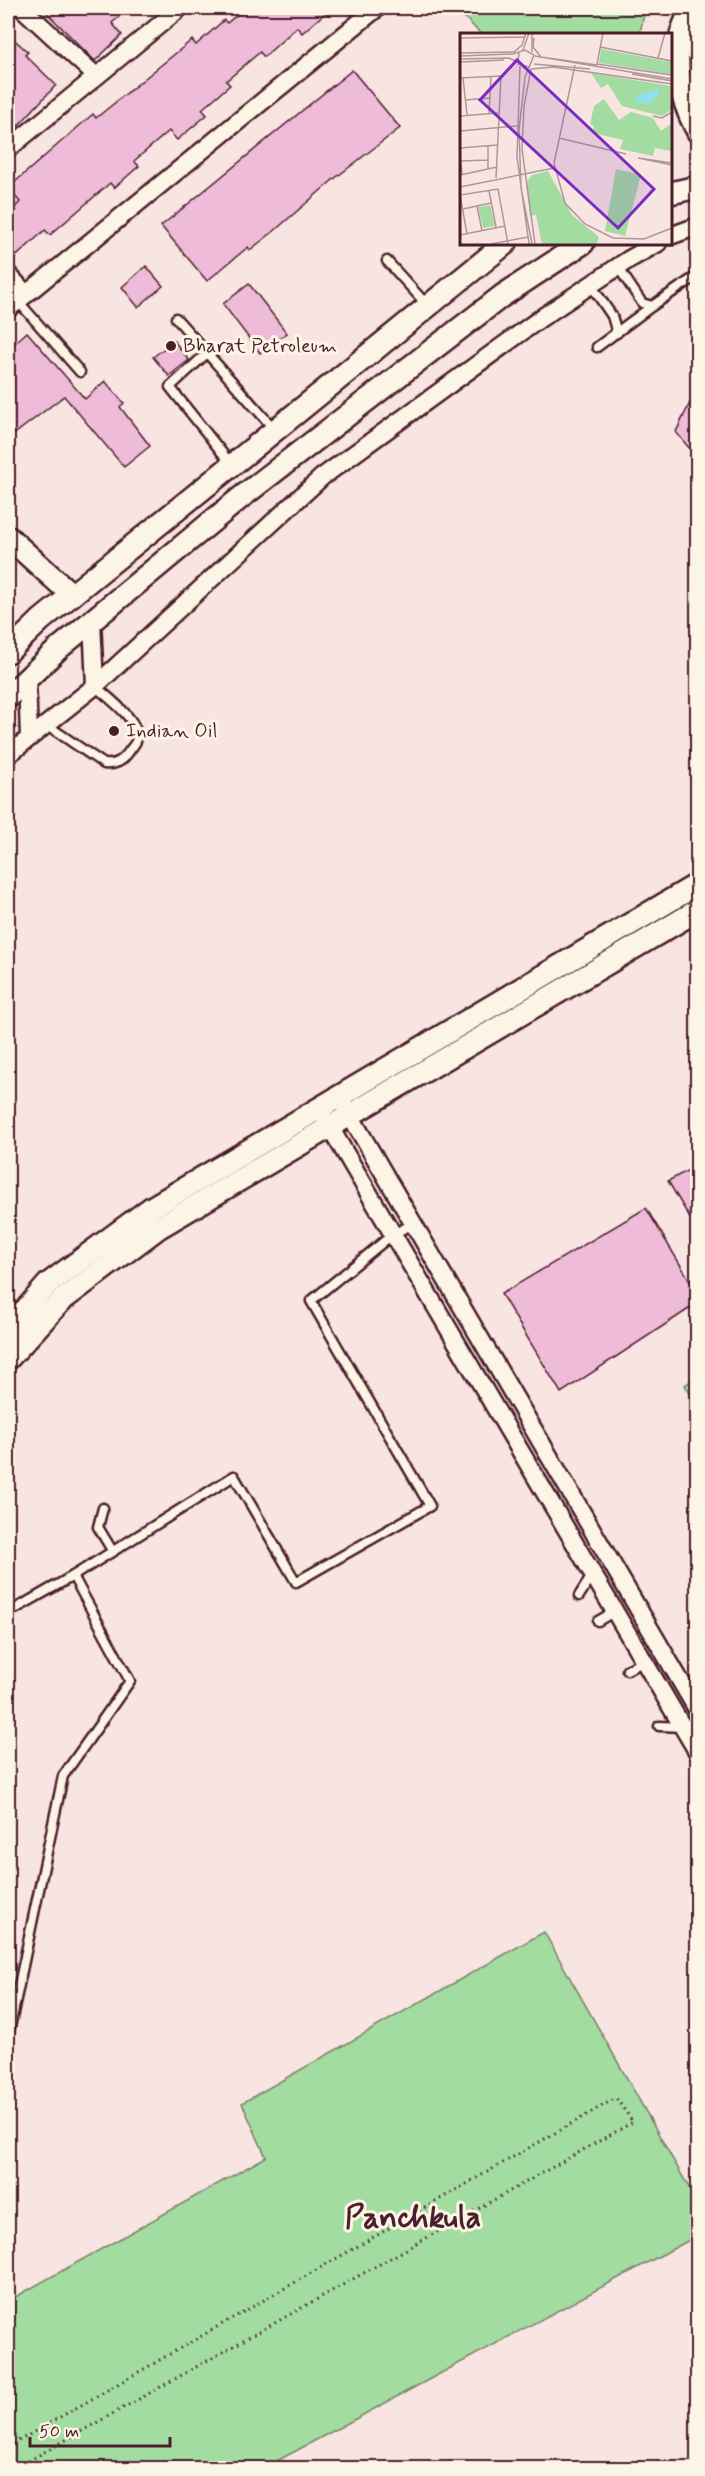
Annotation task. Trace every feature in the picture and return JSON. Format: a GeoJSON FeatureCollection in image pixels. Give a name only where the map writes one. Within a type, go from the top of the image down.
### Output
{"type":"FeatureCollection","features":[{"type":"Feature","properties":{"kind":"street"},"geometry":{"type":"LineString","coordinates":[[22,8],[96,76]]}},
{"type":"Feature","properties":{"kind":"street"},"geometry":{"type":"LineString","coordinates":[[8,149],[180,8]]}},
{"type":"Feature","properties":{"kind":"street"},"geometry":{"type":"LineString","coordinates":[[8,274],[17,301],[377,8]]}},
{"type":"Feature","properties":{"kind":"street"},"geometry":{"type":"LineString","coordinates":[[690,10],[680,43],[674,78],[684,106],[698,132]]}},
{"type":"Feature","properties":{"kind":"street"},"geometry":{"type":"LineString","coordinates":[[672,193],[698,188]]}},
{"type":"Feature","properties":{"kind":"street"},"geometry":{"type":"LineString","coordinates":[[672,235],[698,226]]}},
{"type":"Feature","properties":{"kind":"street"},"geometry":{"type":"LineString","coordinates":[[8,652],[72,595],[505,244]]}},
{"type":"Feature","properties":{"kind":"street"},"geometry":{"type":"LineString","coordinates":[[8,697],[92,621],[239,500],[502,296],[581,244]]}},
{"type":"Feature","properties":{"kind":"street"},"geometry":{"type":"LineString","coordinates":[[8,755],[95,686],[322,477],[439,390],[591,285],[656,244]]}},
{"type":"Feature","properties":{"kind":"street"},"geometry":{"type":"LineString","coordinates":[[8,537],[72,595]]}},
{"type":"Feature","properties":{"kind":"street"},"geometry":{"type":"LineString","coordinates":[[92,621],[95,686]]}},
{"type":"Feature","properties":{"kind":"street"},"geometry":{"type":"LineString","coordinates":[[27,679],[29,737]]}},
{"type":"Feature","properties":{"kind":"street"},"geometry":{"type":"LineString","coordinates":[[8,1359],[13,1334],[24,1312],[48,1284],[151,1208],[324,1117],[698,884]]}},
{"type":"Feature","properties":{"kind":"street"},"geometry":{"type":"LineString","coordinates":[[344,1105],[698,910]]}},
{"type":"Feature","properties":{"kind":"street"},"geometry":{"type":"LineString","coordinates":[[344,1105],[698,1711]]}},
{"type":"Feature","properties":{"kind":"street"},"geometry":{"type":"LineString","coordinates":[[324,1117],[698,1752]]}},
{"type":"Feature","properties":{"kind":"lane"},"geometry":{"type":"LineString","coordinates":[[387,261],[428,307]]}},
{"type":"Feature","properties":{"kind":"lane"},"geometry":{"type":"LineString","coordinates":[[618,267],[642,303],[652,306]]}},
{"type":"Feature","properties":{"kind":"lane"},"geometry":{"type":"LineString","coordinates":[[597,347],[698,275]]}},
{"type":"Feature","properties":{"kind":"lane"},"geometry":{"type":"LineString","coordinates":[[591,285],[612,316],[617,333]]}},
{"type":"Feature","properties":{"kind":"lane"},"geometry":{"type":"LineString","coordinates":[[17,301],[80,372]]}},
{"type":"Feature","properties":{"kind":"lane"},"geometry":{"type":"LineString","coordinates":[[177,318],[275,430]]}},
{"type":"Feature","properties":{"kind":"lane"},"geometry":{"type":"LineString","coordinates":[[207,353],[170,387],[231,465]]}},
{"type":"Feature","properties":{"kind":"lane"},"geometry":{"type":"LineString","coordinates":[[47,725],[104,764],[113,765],[122,760],[137,740],[136,729],[129,716],[95,686]]}},
{"type":"Feature","properties":{"kind":"lane"},"geometry":{"type":"LineString","coordinates":[[8,1613],[113,1552],[234,1476],[296,1582],[430,1506],[311,1301],[393,1234],[413,1224]]}},
{"type":"Feature","properties":{"kind":"lane"},"geometry":{"type":"LineString","coordinates":[[103,1508],[98,1527],[113,1552]]}},
{"type":"Feature","properties":{"kind":"lane"},"geometry":{"type":"LineString","coordinates":[[579,1596],[593,1574]]}},
{"type":"Feature","properties":{"kind":"lane"},"geometry":{"type":"LineString","coordinates":[[8,2037],[63,1776],[130,1682],[73,1576]]}},
{"type":"Feature","properties":{"kind":"lane"},"geometry":{"type":"LineString","coordinates":[[598,1622],[615,1611]]}},
{"type":"Feature","properties":{"kind":"lane"},"geometry":{"type":"LineString","coordinates":[[627,1670],[644,1661]]}},
{"type":"Feature","properties":{"kind":"lane"},"geometry":{"type":"LineString","coordinates":[[659,1726],[683,1728]]}},
{"type":"Feature","properties":{"kind":"path"},"geometry":{"type":"LineString","coordinates":[[8,2447],[616,2098],[633,2122],[16,2469]]}},
{"type":"Feature","properties":{"kind":"green space"},"geometry":{"type":"Polygon","coordinates":[[[455,8],[645,8],[640,33],[480,33],[455,8]]]}},
{"type":"Feature","properties":{"kind":"green space"},"geometry":{"type":"Polygon","coordinates":[[[697,1377],[697,1406],[685,1385],[697,1377]]]}},
{"type":"Feature","properties":{"kind":"green space"},"geometry":{"type":"Polygon","coordinates":[[[544,1932],[697,2202],[697,2236],[264,2468],[8,2468],[8,2301],[266,2157],[242,2103],[544,1932]]]}},
{"type":"Feature","properties":{"kind":"building"},"geometry":{"type":"Polygon","coordinates":[[[42,8],[129,8],[112,23],[122,35],[95,61],[42,8]]]}},
{"type":"Feature","properties":{"kind":"building"},"geometry":{"type":"Polygon","coordinates":[[[245,8],[331,8],[302,33],[297,27],[264,57],[260,52],[226,81],[230,85],[202,109],[207,115],[177,140],[169,131],[134,161],[139,166],[114,188],[110,183],[50,235],[45,230],[8,264],[8,215],[20,202],[8,188],[93,114],[96,118],[192,40],[196,45],[224,20],[227,23],[245,8]]]}},
{"type":"Feature","properties":{"kind":"building"},"geometry":{"type":"Polygon","coordinates":[[[8,34],[28,52],[25,55],[56,85],[18,126],[8,116],[8,34]]]}},
{"type":"Feature","properties":{"kind":"building"},"geometry":{"type":"Polygon","coordinates":[[[352,70],[400,128],[334,179],[273,232],[250,250],[248,247],[207,281],[161,226],[352,70]]]}},
{"type":"Feature","properties":{"kind":"building"},"geometry":{"type":"Polygon","coordinates":[[[146,266],[163,286],[138,307],[122,287],[146,266]]]}},
{"type":"Feature","properties":{"kind":"building"},"geometry":{"type":"Polygon","coordinates":[[[249,284],[287,333],[260,353],[223,304],[249,284]]]}},
{"type":"Feature","properties":{"kind":"building"},"geometry":{"type":"Polygon","coordinates":[[[27,332],[85,399],[105,381],[124,403],[120,407],[150,446],[124,467],[64,396],[8,439],[8,349],[27,332]]]}},
{"type":"Feature","properties":{"kind":"building"},"geometry":{"type":"Polygon","coordinates":[[[174,341],[189,360],[169,376],[153,357],[174,341]]]}},
{"type":"Feature","properties":{"kind":"building"},"geometry":{"type":"Polygon","coordinates":[[[698,386],[698,459],[676,432],[698,386]]]}},
{"type":"Feature","properties":{"kind":"building"},"geometry":{"type":"Polygon","coordinates":[[[698,1165],[698,1232],[668,1181],[698,1165]]]}},
{"type":"Feature","properties":{"kind":"building"},"geometry":{"type":"Polygon","coordinates":[[[646,1208],[698,1294],[698,1303],[561,1393],[501,1294],[646,1208]]]}},
{"type":"Feature","properties":{"kind":"place","name":"Bharat Petroleum"},"geometry":{"type":"Point","coordinates":[171,346]}},
{"type":"Feature","properties":{"kind":"place","name":"Indian Oil"},"geometry":{"type":"Point","coordinates":[114,731]}},
{"type":"Feature","properties":{"kind":"district","name":"Panchkula"},"geometry":{"type":"Point","coordinates":[413,2218]}}]}
